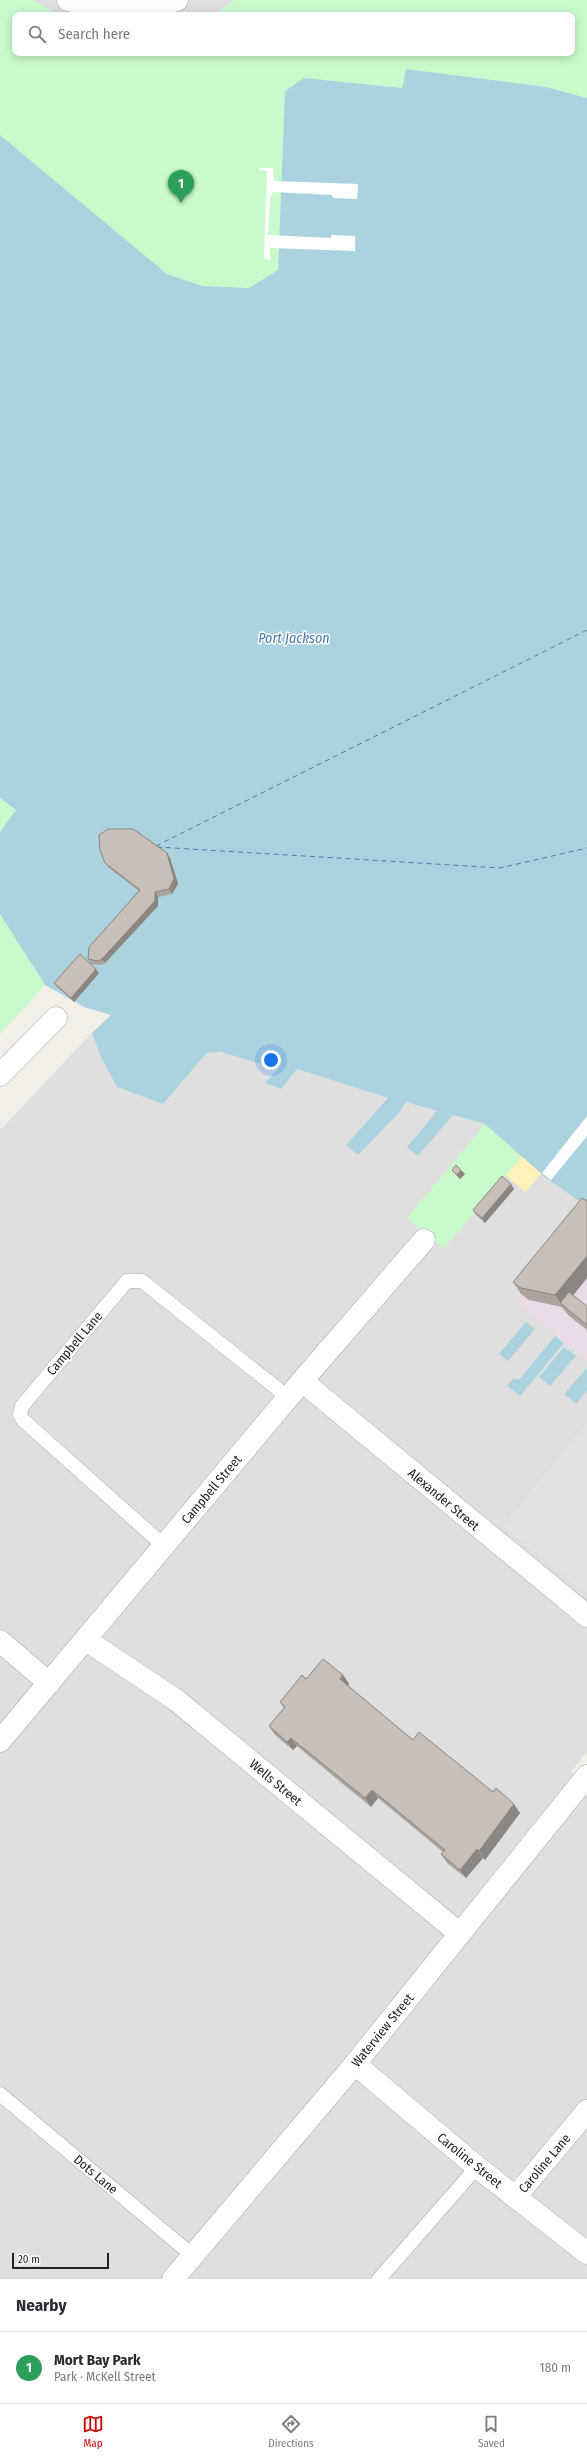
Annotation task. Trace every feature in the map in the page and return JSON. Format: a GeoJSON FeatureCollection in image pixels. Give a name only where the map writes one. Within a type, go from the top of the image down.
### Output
{"type":"FeatureCollection","features":[{"type":"Feature","properties":{"kind":"street"},"geometry":{"type":"LineString","coordinates":[[68,0],[121,11],[149,8],[177,0]]}},
{"type":"Feature","properties":{"kind":"street"},"geometry":{"type":"LineString","coordinates":[[0,1075],[56,1018]]}},
{"type":"Feature","properties":{"kind":"street","name":"Campbell Street"},"geometry":{"type":"LineString","coordinates":[[0,1741],[86,1640],[163,1545],[424,1240]]}},
{"type":"Feature","properties":{"kind":"street","name":"Alexander Street"},"geometry":{"type":"LineString","coordinates":[[295,1390],[587,1616]]}},
{"type":"Feature","properties":{"kind":"street","name":"Wells Street"},"geometry":{"type":"LineString","coordinates":[[86,1640],[176,1700],[459,1933]]}},
{"type":"Feature","properties":{"kind":"street"},"geometry":{"type":"LineString","coordinates":[[0,1641],[49,1683]]}},
{"type":"Feature","properties":{"kind":"street","name":"Waterview Street"},"geometry":{"type":"LineString","coordinates":[[173,2279],[355,2064],[587,1776]]}},
{"type":"Feature","properties":{"kind":"street","name":"Caroline Street"},"geometry":{"type":"LineString","coordinates":[[355,2064],[477,2167],[587,2253]]}},
{"type":"Feature","properties":{"kind":"street","name":"Caroline Lane"},"geometry":{"type":"LineString","coordinates":[[516,2196],[587,2111]]}},
{"type":"Feature","properties":{"kind":"lane","name":"Campbell Lane"},"geometry":{"type":"LineString","coordinates":[[163,1545],[29,1425],[20,1415],[22,1406],[127,1281],[142,1281],[295,1390]]}},
{"type":"Feature","properties":{"kind":"lane","name":"Dots Lane"},"geometry":{"type":"LineString","coordinates":[[0,2094],[192,2255]]}},
{"type":"Feature","properties":{"kind":"lane"},"geometry":{"type":"LineString","coordinates":[[379,2279],[477,2167]]}},
{"type":"Feature","properties":{"kind":"shaded area"},"geometry":{"type":"Polygon","coordinates":[[[33,0],[234,0],[218,12],[54,12],[33,0]]]}},
{"type":"Feature","properties":{"kind":"shaded area"},"geometry":{"type":"Polygon","coordinates":[[[92,1033],[101,1057],[117,1087],[163,1104],[207,1053],[221,1052],[279,1069],[296,1069],[389,1098],[384,1105],[399,1113],[406,1102],[437,1111],[407,1147],[418,1155],[453,1115],[485,1124],[545,1177],[587,1207],[516,1302],[587,1360],[587,1424],[504,1526],[587,1593],[587,1752],[571,1772],[587,1785],[587,2279],[0,2279],[0,1130],[92,1033]]]}},
{"type":"Feature","properties":{"kind":"shaded area"},"geometry":{"type":"Polygon","coordinates":[[[587,1214],[587,1360],[515,1302],[587,1214]]]}},
{"type":"Feature","properties":{"kind":"shaded area"},"geometry":{"type":"Polygon","coordinates":[[[587,1424],[587,1593],[504,1526],[587,1424]]]}},
{"type":"Feature","properties":{"kind":"sand"},"geometry":{"type":"Polygon","coordinates":[[[514,1149],[542,1173],[525,1192],[505,1175],[520,1158],[514,1149]]]}},
{"type":"Feature","properties":{"kind":"green space"},"geometry":{"type":"Polygon","coordinates":[[[0,0],[33,0],[54,12],[12,12],[12,56],[575,56],[575,12],[218,12],[234,0],[587,0],[587,98],[546,87],[406,69],[402,88],[304,78],[285,92],[278,270],[249,288],[202,286],[167,274],[0,135],[0,0]]]}},
{"type":"Feature","properties":{"kind":"green space"},"geometry":{"type":"Polygon","coordinates":[[[0,798],[16,810],[0,832],[0,798]]]}},
{"type":"Feature","properties":{"kind":"green space"},"geometry":{"type":"Polygon","coordinates":[[[0,914],[45,985],[0,1034],[0,914]]]}},
{"type":"Feature","properties":{"kind":"green space"},"geometry":{"type":"Polygon","coordinates":[[[485,1124],[522,1156],[444,1249],[407,1218],[485,1124]]]}},
{"type":"Feature","properties":{"kind":"water","name":"Port Jackson"},"geometry":{"type":"Polygon","coordinates":[[[406,69],[546,87],[587,98],[587,1207],[545,1177],[485,1124],[453,1115],[418,1156],[407,1147],[437,1111],[406,1102],[399,1113],[358,1155],[346,1145],[388,1098],[297,1069],[281,1089],[265,1083],[278,1069],[221,1052],[207,1053],[163,1104],[117,1087],[101,1057],[92,1033],[111,1015],[84,1007],[45,985],[0,914],[0,832],[16,810],[0,798],[0,135],[167,274],[202,286],[249,288],[278,270],[285,91],[304,78],[402,88],[406,69]]]}},
{"type":"Feature","properties":{"kind":"water"},"geometry":{"type":"Polygon","coordinates":[[[526,1322],[535,1329],[508,1361],[499,1354],[526,1322]]]}},
{"type":"Feature","properties":{"kind":"water"},"geometry":{"type":"Polygon","coordinates":[[[555,1336],[564,1343],[520,1396],[507,1386],[514,1378],[519,1380],[555,1336]]]}},
{"type":"Feature","properties":{"kind":"water"},"geometry":{"type":"Polygon","coordinates":[[[564,1347],[576,1356],[550,1386],[539,1377],[564,1347]]]}},
{"type":"Feature","properties":{"kind":"water"},"geometry":{"type":"Polygon","coordinates":[[[587,1368],[587,1390],[576,1404],[564,1394],[587,1368]]]}},
{"type":"Feature","properties":{"kind":"pier"},"geometry":{"type":"Polygon","coordinates":[[[259,168],[273,168],[274,181],[358,184],[357,199],[333,198],[332,195],[273,192],[270,199],[268,235],[331,238],[331,235],[355,236],[355,251],[270,248],[270,260],[264,259],[267,171],[259,170],[259,168]]]}},
{"type":"Feature","properties":{"kind":"pier"},"geometry":{"type":"Polygon","coordinates":[[[587,1116],[587,1136],[551,1180],[542,1173],[587,1116]]]}},
{"type":"Feature","properties":{"kind":"building"},"geometry":{"type":"Polygon","coordinates":[[[108,829],[133,829],[167,853],[174,879],[169,889],[155,892],[155,901],[102,959],[98,961],[88,959],[89,947],[140,890],[105,863],[100,850],[99,835],[108,829]]]}},
{"type":"Feature","properties":{"kind":"building"},"geometry":{"type":"Polygon","coordinates":[[[80,954],[96,969],[71,998],[54,983],[80,954]]]}},
{"type":"Feature","properties":{"kind":"building"},"geometry":{"type":"Polygon","coordinates":[[[456,1165],[461,1170],[457,1175],[452,1170],[456,1165]]]}},
{"type":"Feature","properties":{"kind":"building"},"geometry":{"type":"Polygon","coordinates":[[[502,1176],[511,1184],[482,1218],[473,1210],[502,1176]]]}},
{"type":"Feature","properties":{"kind":"building"},"geometry":{"type":"Polygon","coordinates":[[[582,1198],[587,1201],[587,1256],[555,1295],[521,1288],[513,1282],[582,1198]]]}},
{"type":"Feature","properties":{"kind":"building"},"geometry":{"type":"Polygon","coordinates":[[[569,1292],[587,1306],[587,1325],[560,1303],[569,1292]]]}},
{"type":"Feature","properties":{"kind":"building"},"geometry":{"type":"Polygon","coordinates":[[[323,1659],[343,1675],[340,1679],[413,1740],[419,1732],[493,1792],[496,1788],[514,1804],[479,1851],[477,1849],[460,1870],[441,1854],[445,1850],[372,1790],[365,1798],[291,1738],[287,1742],[269,1726],[285,1707],[280,1702],[302,1675],[306,1679],[323,1659]]]}},
{"type":"Feature","properties":{"kind":"ferry route"},"geometry":{"type":"LineString","coordinates":[[156,846],[587,630]]}},
{"type":"Feature","properties":{"kind":"ferry route"},"geometry":{"type":"LineString","coordinates":[[157,847],[500,868],[587,848]]}},
{"type":"Feature","properties":{"kind":"place","name":"Mort Bay Park"},"geometry":{"type":"Point","coordinates":[181,203]}}]}
